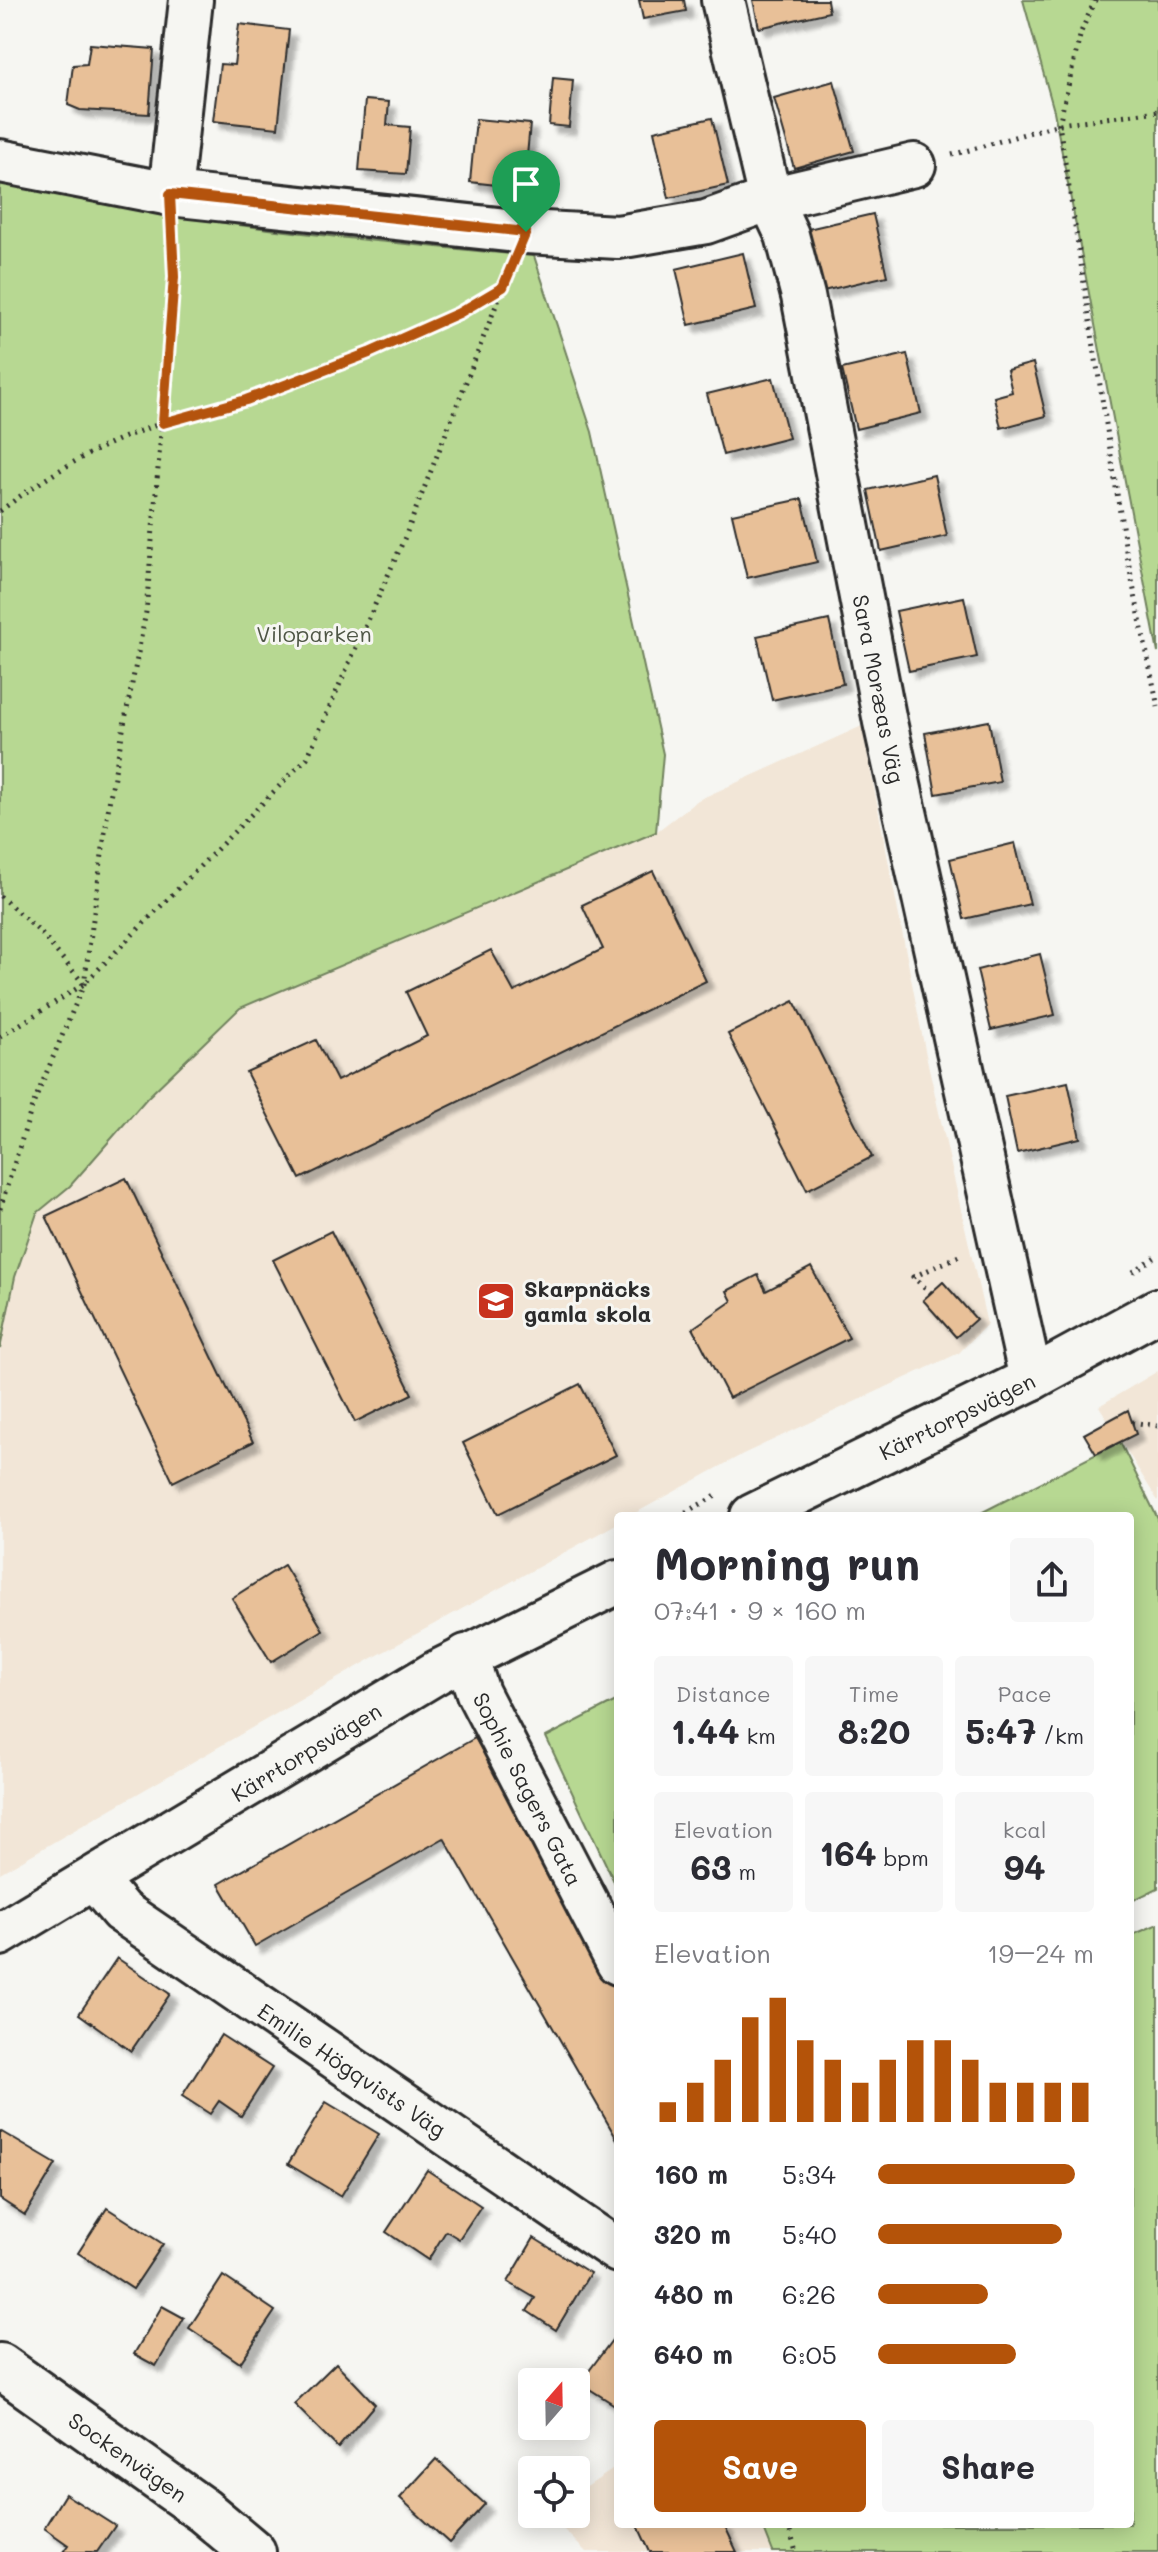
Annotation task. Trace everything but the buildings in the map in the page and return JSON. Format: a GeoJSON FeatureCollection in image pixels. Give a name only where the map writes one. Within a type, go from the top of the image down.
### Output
{"type":"FeatureCollection","features":[{"type":"Feature","properties":{"kind":"street"},"geometry":{"type":"LineString","coordinates":[[170,194],[191,0]]}},
{"type":"Feature","properties":{"kind":"street","name":"Sara Moræas Väg"},"geometry":{"type":"LineString","coordinates":[[723,0],[770,199],[787,235],[803,296],[885,722],[1031,1379]]}},
{"type":"Feature","properties":{"kind":"street"},"geometry":{"type":"LineString","coordinates":[[0,161],[170,194],[526,232],[618,237],[706,222],[770,199],[914,165]]}},
{"type":"Feature","properties":{"kind":"street","name":"Kärrtorpsvägen"},"geometry":{"type":"LineString","coordinates":[[760,1512],[1031,1379],[1158,1310]]}},
{"type":"Feature","properties":{"kind":"street","name":"Kärrtorpsvägen"},"geometry":{"type":"LineString","coordinates":[[0,1934],[466,1656],[614,1584]]}},
{"type":"Feature","properties":{"kind":"street","name":"Sophie Sagers Gata"},"geometry":{"type":"LineString","coordinates":[[466,1656],[478,1693],[614,1955]]}},
{"type":"Feature","properties":{"kind":"street","name":"Emilie Högqvists Väg"},"geometry":{"type":"LineString","coordinates":[[95,1880],[121,1911],[614,2248]]}},
{"type":"Feature","properties":{"kind":"street","name":"Sockenvägen"},"geometry":{"type":"LineString","coordinates":[[0,2366],[204,2511],[253,2552]]}},
{"type":"Feature","properties":{"kind":"path"},"geometry":{"type":"LineString","coordinates":[[1095,0],[1081,32],[1059,124],[1126,551],[1158,707]]}},
{"type":"Feature","properties":{"kind":"path"},"geometry":{"type":"LineString","coordinates":[[914,165],[1059,124],[1158,111]]}},
{"type":"Feature","properties":{"kind":"path"},"geometry":{"type":"LineString","coordinates":[[0,1209],[32,1107],[84,984],[110,797],[146,612],[174,277],[170,194]]}},
{"type":"Feature","properties":{"kind":"path"},"geometry":{"type":"LineString","coordinates":[[0,1037],[84,984],[307,758],[405,537],[526,232]]}},
{"type":"Feature","properties":{"kind":"path"},"geometry":{"type":"LineString","coordinates":[[0,511],[45,477],[113,441],[163,423],[246,400],[369,353],[459,313],[503,287]]}},
{"type":"Feature","properties":{"kind":"path"},"geometry":{"type":"LineString","coordinates":[[0,896],[40,932],[84,984]]}},
{"type":"Feature","properties":{"kind":"path"},"geometry":{"type":"LineString","coordinates":[[931,1293],[913,1277],[998,1237]]}},
{"type":"Feature","properties":{"kind":"path"},"geometry":{"type":"LineString","coordinates":[[1132,1422],[1158,1426]]}},
{"type":"Feature","properties":{"kind":"path"},"geometry":{"type":"LineString","coordinates":[[789,2528],[796,2552]]}},
{"type":"Feature","properties":{"kind":"shaded area","name":"Skarpnäcks gamla skola"},"geometry":{"type":"Polygon","coordinates":[[[862,726],[926,1055],[987,1324],[959,1353],[743,1454],[637,1512],[614,1512],[614,1525],[378,1655],[0,1873],[0,1349],[15,1277],[37,1213],[70,1186],[147,1098],[240,1007],[656,832],[698,800],[862,726]]]}},
{"type":"Feature","properties":{"kind":"shaded area"},"geometry":{"type":"Polygon","coordinates":[[[1158,1371],[1158,1501],[1099,1406],[1158,1371]]]}},
{"type":"Feature","properties":{"kind":"shaded area"},"geometry":{"type":"Polygon","coordinates":[[[614,2469],[614,2528],[772,2528],[781,2552],[586,2552],[562,2528],[590,2528],[590,2485],[614,2469]]]}},
{"type":"Feature","properties":{"kind":"green space"},"geometry":{"type":"Polygon","coordinates":[[[1023,0],[1158,0],[1158,653],[1054,111],[1023,0]]]}},
{"type":"Feature","properties":{"kind":"green space","name":"Viloparken"},"geometry":{"type":"Polygon","coordinates":[[[0,180],[198,219],[332,237],[534,256],[592,432],[663,754],[656,832],[240,1008],[147,1098],[70,1186],[37,1213],[15,1277],[0,1349],[0,180]]]}},
{"type":"Feature","properties":{"kind":"green space"},"geometry":{"type":"Polygon","coordinates":[[[1120,1442],[1158,1519],[1158,1888],[1134,1900],[1134,1512],[983,1512],[1120,1442]]]}},
{"type":"Feature","properties":{"kind":"green space"},"geometry":{"type":"Polygon","coordinates":[[[614,1702],[614,1882],[546,1737],[614,1702]]]}},
{"type":"Feature","properties":{"kind":"green space"},"geometry":{"type":"Polygon","coordinates":[[[1158,1924],[1158,2552],[773,2552],[764,2528],[1134,2528],[1134,1934],[1158,1924]]]}},
{"type":"Feature","properties":{"kind":"place","name":"Skarpnäcks gamla skola"},"geometry":{"type":"Point","coordinates":[496,1301]}},
{"type":"Feature","properties":{"kind":"route"},"geometry":{"type":"LineString","coordinates":[[170,194],[526,232],[503,287],[459,313],[369,353],[246,400],[163,423],[174,277],[170,194]]}}]}
